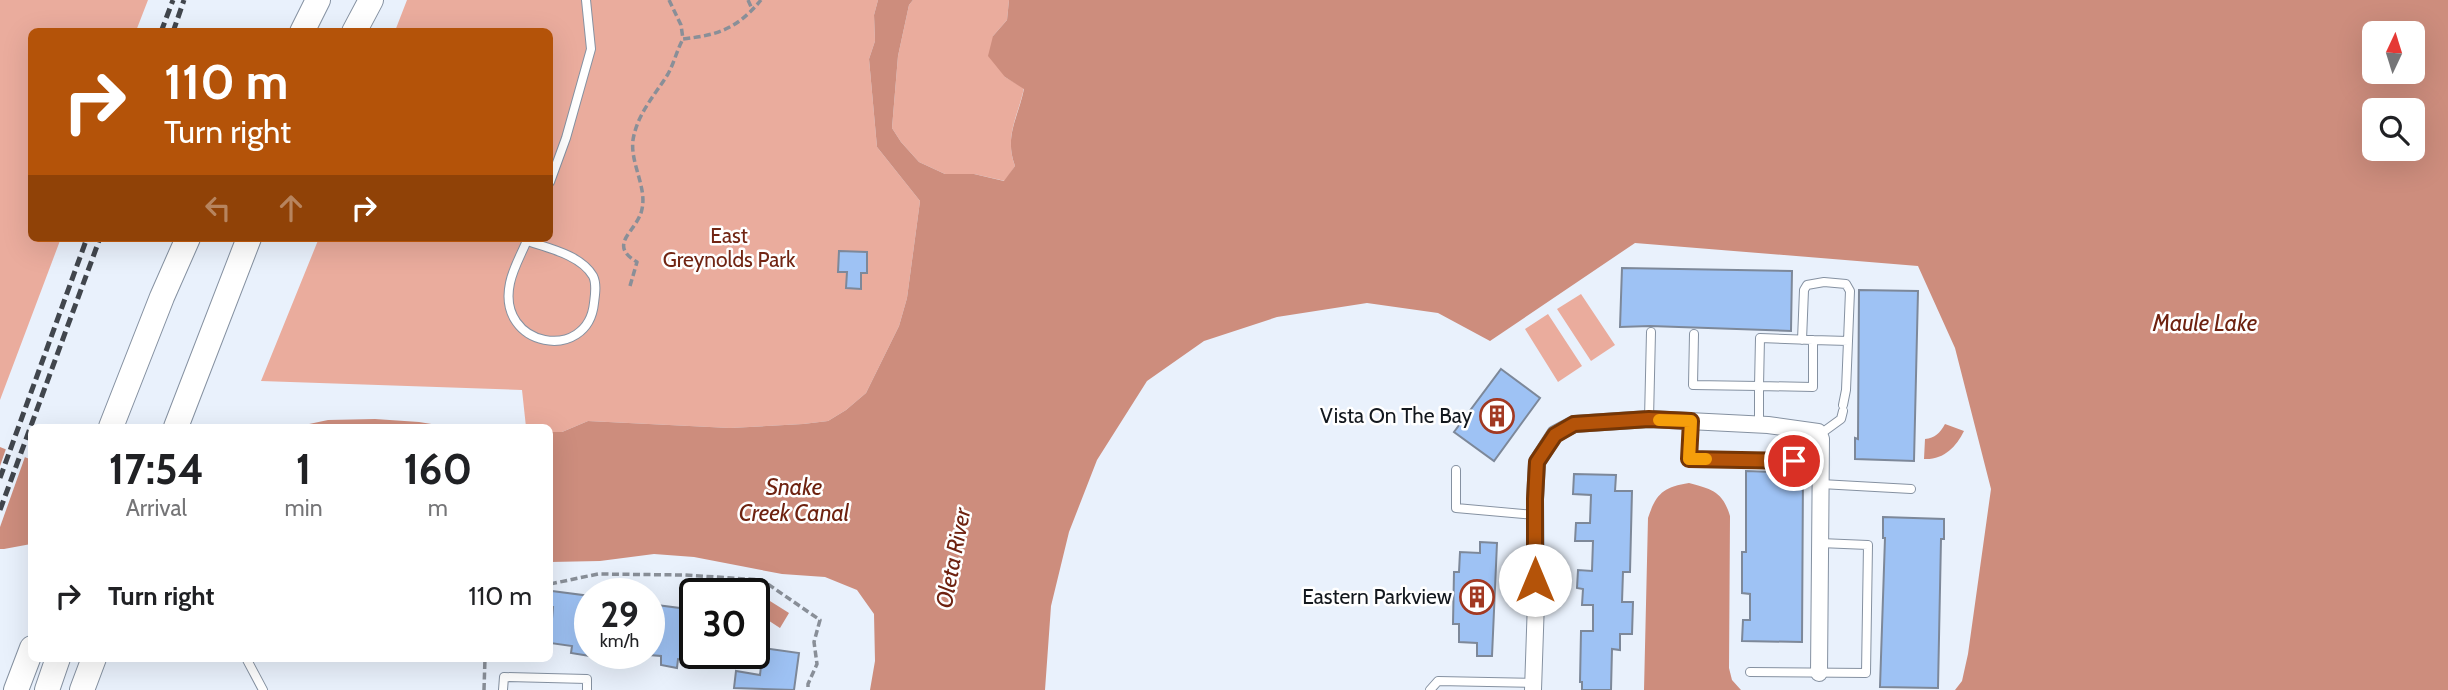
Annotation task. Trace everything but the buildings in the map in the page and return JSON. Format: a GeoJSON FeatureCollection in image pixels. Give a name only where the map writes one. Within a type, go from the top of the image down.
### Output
{"type":"FeatureCollection","features":[{"type":"Feature","properties":{"kind":"main road"},"geometry":{"type":"LineString","coordinates":[[304,28],[318,0]]}},
{"type":"Feature","properties":{"kind":"main road"},"geometry":{"type":"LineString","coordinates":[[356,28],[371,0]]}},
{"type":"Feature","properties":{"kind":"main road"},"geometry":{"type":"LineString","coordinates":[[112,423],[186,242]]}},
{"type":"Feature","properties":{"kind":"main road"},"geometry":{"type":"LineString","coordinates":[[178,423],[247,242]]}},
{"type":"Feature","properties":{"kind":"main road"},"geometry":{"type":"LineString","coordinates":[[16,690],[28,658]]}},
{"type":"Feature","properties":{"kind":"main road"},"geometry":{"type":"LineString","coordinates":[[47,690],[57,662]]}},
{"type":"Feature","properties":{"kind":"main road"},"geometry":{"type":"LineString","coordinates":[[82,690],[92,662]]}},
{"type":"Feature","properties":{"kind":"street"},"geometry":{"type":"LineString","coordinates":[[1533,686],[1537,462],[1555,435],[1574,424],[1649,419],[1759,424],[1818,432],[1821,461],[1819,673]]}},
{"type":"Feature","properties":{"kind":"lane"},"geometry":{"type":"LineString","coordinates":[[553,174],[591,49],[586,0]]}},
{"type":"Feature","properties":{"kind":"lane"},"geometry":{"type":"LineString","coordinates":[[527,242],[510,284],[508,303],[514,320],[528,336],[543,341],[559,341],[577,334],[588,324],[594,309],[596,291],[593,276],[580,263],[566,255],[533,242]]}},
{"type":"Feature","properties":{"kind":"lane"},"geometry":{"type":"LineString","coordinates":[[1802,340],[1804,290],[1807,285],[1824,282],[1846,284],[1850,290],[1843,408],[1841,419],[1819,435]]}},
{"type":"Feature","properties":{"kind":"lane"},"geometry":{"type":"LineString","coordinates":[[1649,419],[1651,332]]}},
{"type":"Feature","properties":{"kind":"lane"},"geometry":{"type":"LineString","coordinates":[[1695,334],[1693,385],[1813,387],[1813,340]]}},
{"type":"Feature","properties":{"kind":"lane"},"geometry":{"type":"LineString","coordinates":[[1759,424],[1760,338],[1848,341]]}},
{"type":"Feature","properties":{"kind":"lane"},"geometry":{"type":"LineString","coordinates":[[1691,421],[1689,459],[1821,461]]}},
{"type":"Feature","properties":{"kind":"lane"},"geometry":{"type":"LineString","coordinates":[[1456,470],[1456,508],[1535,516]]}},
{"type":"Feature","properties":{"kind":"lane"},"geometry":{"type":"LineString","coordinates":[[1821,484],[1911,489]]}},
{"type":"Feature","properties":{"kind":"lane"},"geometry":{"type":"LineString","coordinates":[[1750,672],[1867,673],[1868,545],[1820,543]]}},
{"type":"Feature","properties":{"kind":"lane"},"geometry":{"type":"LineString","coordinates":[[248,662],[263,690]]}},
{"type":"Feature","properties":{"kind":"lane"},"geometry":{"type":"LineString","coordinates":[[503,690],[504,677],[587,679],[587,690]]}},
{"type":"Feature","properties":{"kind":"lane"},"geometry":{"type":"LineString","coordinates":[[1430,690],[1438,681],[1533,686]]}},
{"type":"Feature","properties":{"kind":"path"},"geometry":{"type":"LineString","coordinates":[[630,286],[638,262],[628,257],[624,251],[624,243],[642,210],[643,197],[633,141],[638,122],[669,71],[682,39],[681,25],[669,0]]}},
{"type":"Feature","properties":{"kind":"path"},"geometry":{"type":"LineString","coordinates":[[748,0],[752,9]]}},
{"type":"Feature","properties":{"kind":"path"},"geometry":{"type":"LineString","coordinates":[[682,39],[718,34],[761,0]]}},
{"type":"Feature","properties":{"kind":"path"},"geometry":{"type":"LineString","coordinates":[[553,583],[598,574],[685,575],[762,580],[820,620],[814,642],[817,664],[808,690]]}},
{"type":"Feature","properties":{"kind":"path"},"geometry":{"type":"LineString","coordinates":[[484,690],[485,662]]}},
{"type":"Feature","properties":{"kind":"green space"},"geometry":{"type":"Polygon","coordinates":[[[0,0],[148,0],[137,28],[28,28],[28,242],[59,242],[0,400],[0,0]]]}},
{"type":"Feature","properties":{"kind":"green space","name":"East Greynolds Park"},"geometry":{"type":"Polygon","coordinates":[[[407,0],[878,0],[874,15],[875,41],[869,59],[877,147],[920,201],[907,298],[899,326],[866,393],[828,421],[730,428],[588,421],[562,432],[553,432],[553,424],[526,424],[522,390],[261,381],[317,242],[553,242],[553,28],[396,28],[407,0]]]}},
{"type":"Feature","properties":{"kind":"green space"},"geometry":{"type":"Polygon","coordinates":[[[913,0],[1009,0],[1007,20],[993,36],[1005,77],[1024,88],[1011,136],[1015,166],[1005,181],[974,174],[945,174],[919,162],[892,128],[898,56],[909,5],[913,0]]]}},
{"type":"Feature","properties":{"kind":"green space"},"geometry":{"type":"Polygon","coordinates":[[[1581,294],[1615,345],[1591,361],[1557,309],[1581,294]]]}},
{"type":"Feature","properties":{"kind":"green space"},"geometry":{"type":"Polygon","coordinates":[[[1548,314],[1582,366],[1558,382],[1525,329],[1548,314]]]}},
{"type":"Feature","properties":{"kind":"water","name":"Maule Lake"},"geometry":{"type":"Polygon","coordinates":[[[878,0],[913,0],[909,5],[898,56],[892,128],[919,162],[945,174],[974,174],[1004,181],[1015,166],[1011,136],[1024,89],[1005,77],[988,56],[993,36],[1007,20],[1009,0],[2448,0],[2448,690],[1955,690],[1962,681],[1968,654],[1991,489],[1955,348],[1918,266],[1635,243],[1490,341],[1438,313],[1367,303],[1277,317],[1204,341],[1147,381],[1097,460],[1069,532],[1051,606],[1045,690],[870,690],[875,661],[874,614],[857,590],[825,577],[782,574],[694,557],[654,554],[600,561],[553,562],[553,432],[562,432],[588,421],[730,428],[828,421],[866,393],[899,326],[907,298],[920,201],[877,147],[869,59],[875,41],[874,15],[878,0]]]}},
{"type":"Feature","properties":{"kind":"water"},"geometry":{"type":"Polygon","coordinates":[[[375,419],[431,424],[309,424],[328,420],[375,419]]]}},
{"type":"Feature","properties":{"kind":"water"},"geometry":{"type":"Polygon","coordinates":[[[1945,424],[1964,431],[1943,455],[1924,459],[1925,439],[1937,434],[1945,424]]]}},
{"type":"Feature","properties":{"kind":"water"},"geometry":{"type":"Polygon","coordinates":[[[0,447],[28,458],[28,545],[0,549],[0,447]]]}},
{"type":"Feature","properties":{"kind":"water"},"geometry":{"type":"Polygon","coordinates":[[[1689,483],[1716,493],[1724,502],[1730,516],[1729,668],[1732,680],[1741,690],[1644,690],[1648,518],[1662,493],[1689,483]]]}},
{"type":"Feature","properties":{"kind":"water"},"geometry":{"type":"Polygon","coordinates":[[[770,601],[789,613],[780,628],[770,622],[770,601]]]}},
{"type":"Feature","properties":{"kind":"pier"},"geometry":{"type":"Polygon","coordinates":[[[7,446],[26,454],[0,527],[0,466],[7,446]]]}},
{"type":"Feature","properties":{"kind":"railway"},"geometry":{"type":"LineString","coordinates":[[162,28],[173,0]]}},
{"type":"Feature","properties":{"kind":"railway"},"geometry":{"type":"LineString","coordinates":[[174,28],[184,0]]}},
{"type":"Feature","properties":{"kind":"railway"},"geometry":{"type":"LineString","coordinates":[[0,478],[86,242]]}},
{"type":"Feature","properties":{"kind":"railway"},"geometry":{"type":"LineString","coordinates":[[32,424],[99,242]]}},
{"type":"Feature","properties":{"kind":"railway"},"geometry":{"type":"LineString","coordinates":[[0,510],[28,434]]}},
{"type":"Feature","properties":{"kind":"slow traffic"},"geometry":{"type":"LineString","coordinates":[[1659,420],[1691,421],[1689,459],[1706,459]]}},
{"type":"Feature","properties":{"kind":"place","name":"Vista On The Bay"},"geometry":{"type":"Point","coordinates":[1497,416]}},
{"type":"Feature","properties":{"kind":"place","name":"Eastern Parkview"},"geometry":{"type":"Point","coordinates":[1477,597]}},
{"type":"Feature","properties":{"kind":"route"},"geometry":{"type":"LineString","coordinates":[[1535,580],[1537,462],[1555,435],[1574,424],[1649,419],[1691,421],[1689,459],[1794,461]]}},
{"type":"Feature","properties":{"kind":"water label","name":"Snake Creek Canal"},"geometry":{"type":"Point","coordinates":[794,500]}},
{"type":"Feature","properties":{"kind":"water label","name":"Oleta River"},"geometry":{"type":"Point","coordinates":[953,558]}}]}
